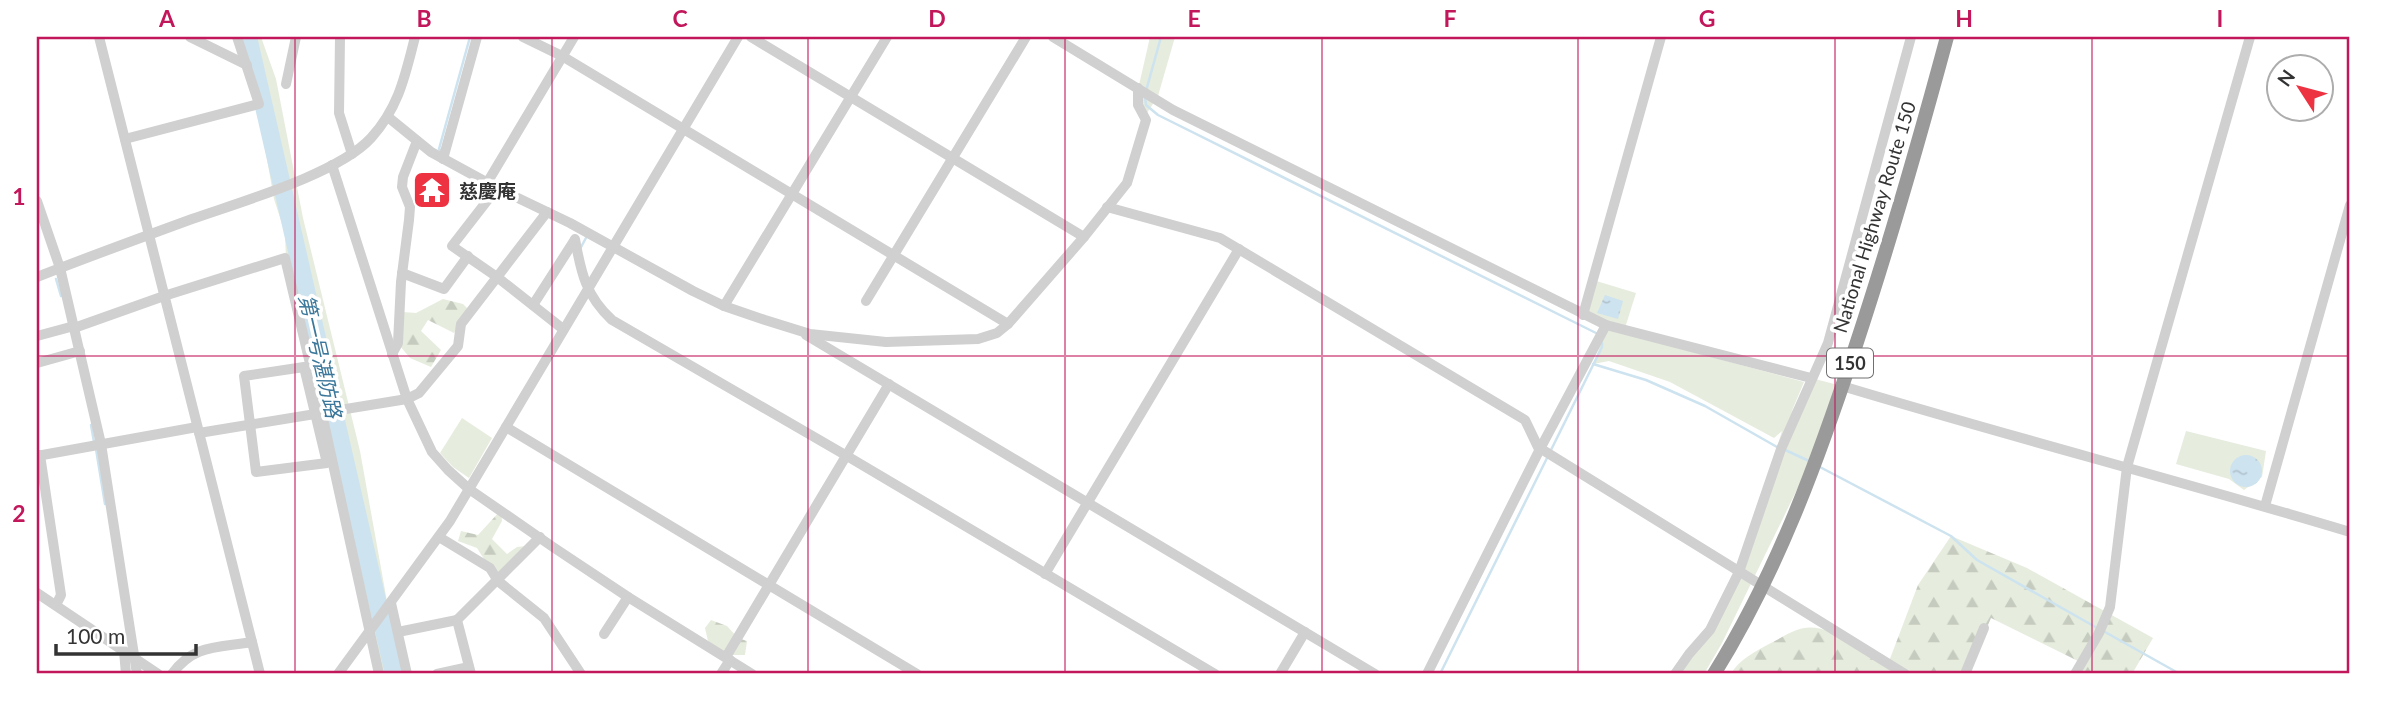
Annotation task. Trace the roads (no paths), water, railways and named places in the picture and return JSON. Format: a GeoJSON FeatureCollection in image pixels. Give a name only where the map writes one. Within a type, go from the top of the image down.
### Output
{"type":"FeatureCollection","features":[{"type":"Feature","properties":{"kind":"highway","name":"National Highway Route 150"},"geometry":{"type":"LineString","coordinates":[[1714,674],[1763,586],[1818,456],[1887,251],[1947,37]]}},
{"type":"Feature","properties":{"kind":"street"},"geometry":{"type":"LineString","coordinates":[[99,37],[260,674]]}},
{"type":"Feature","properties":{"kind":"street"},"geometry":{"type":"LineString","coordinates":[[190,37],[247,65]]}},
{"type":"Feature","properties":{"kind":"street"},"geometry":{"type":"LineString","coordinates":[[125,139],[258,104],[237,37]]}},
{"type":"Feature","properties":{"kind":"street"},"geometry":{"type":"LineString","coordinates":[[286,84],[296,37]]}},
{"type":"Feature","properties":{"kind":"street"},"geometry":{"type":"LineString","coordinates":[[340,37],[339,113],[352,154]]}},
{"type":"Feature","properties":{"kind":"street"},"geometry":{"type":"LineString","coordinates":[[37,277],[293,183],[352,154],[369,140],[388,117],[398,98],[415,37]]}},
{"type":"Feature","properties":{"kind":"street"},"geometry":{"type":"LineString","coordinates":[[444,157],[477,37]]}},
{"type":"Feature","properties":{"kind":"street"},"geometry":{"type":"LineString","coordinates":[[523,37],[562,56],[1008,324]]}},
{"type":"Feature","properties":{"kind":"street"},"geometry":{"type":"LineString","coordinates":[[563,329],[497,276],[452,246],[492,186],[574,37]]}},
{"type":"Feature","properties":{"kind":"street"},"geometry":{"type":"LineString","coordinates":[[338,674],[439,537],[738,37]]}},
{"type":"Feature","properties":{"kind":"street"},"geometry":{"type":"LineString","coordinates":[[751,37],[1084,237]]}},
{"type":"Feature","properties":{"kind":"street"},"geometry":{"type":"LineString","coordinates":[[724,306],[887,37]]}},
{"type":"Feature","properties":{"kind":"street"},"geometry":{"type":"LineString","coordinates":[[866,301],[1026,37]]}},
{"type":"Feature","properties":{"kind":"street"},"geometry":{"type":"LineString","coordinates":[[1053,37],[1173,110],[1583,315],[1601,333],[1811,378]]}},
{"type":"Feature","properties":{"kind":"street"},"geometry":{"type":"LineString","coordinates":[[1583,315],[1661,37]]}},
{"type":"Feature","properties":{"kind":"street"},"geometry":{"type":"LineString","coordinates":[[1675,674],[1710,630],[1739,572],[1781,449],[1828,343],[1911,37]]}},
{"type":"Feature","properties":{"kind":"street"},"geometry":{"type":"LineString","coordinates":[[2075,674],[2099,633],[2110,607],[2127,467],[2250,37]]}},
{"type":"Feature","properties":{"kind":"street"},"geometry":{"type":"LineString","coordinates":[[388,117],[416,141],[492,186],[547,212],[578,234],[613,247],[724,306],[810,334],[886,342],[942,341],[978,339],[997,333],[1008,324],[1084,237],[1126,183],[1146,120],[1138,105],[1139,88]]}},
{"type":"Feature","properties":{"kind":"street"},"geometry":{"type":"LineString","coordinates":[[392,354],[398,343],[410,207],[402,187],[403,177],[416,141]]}},
{"type":"Feature","properties":{"kind":"street"},"geometry":{"type":"LineString","coordinates":[[332,165],[407,399],[432,452],[469,489],[628,597],[752,674]]}},
{"type":"Feature","properties":{"kind":"street"},"geometry":{"type":"LineString","coordinates":[[37,201],[60,268],[78,352],[137,674]]}},
{"type":"Feature","properties":{"kind":"street"},"geometry":{"type":"LineString","coordinates":[[2264,506],[2350,205]]}},
{"type":"Feature","properties":{"kind":"street"},"geometry":{"type":"LineString","coordinates":[[1107,207],[1220,238],[1239,249],[1525,420],[1542,450],[1763,586],[1886,669],[1905,674]]}},
{"type":"Feature","properties":{"kind":"street"},"geometry":{"type":"LineString","coordinates":[[55,606],[61,595],[39,456],[198,430],[321,415],[407,399],[419,393],[458,346],[461,324],[547,212]]}},
{"type":"Feature","properties":{"kind":"street"},"geometry":{"type":"LineString","coordinates":[[578,234],[581,273],[587,289],[597,306],[612,320],[1215,674]]}},
{"type":"Feature","properties":{"kind":"street"},"geometry":{"type":"LineString","coordinates":[[533,305],[578,234]]}},
{"type":"Feature","properties":{"kind":"street"},"geometry":{"type":"LineString","coordinates":[[1045,574],[1239,249]]}},
{"type":"Feature","properties":{"kind":"street"},"geometry":{"type":"LineString","coordinates":[[402,274],[444,289],[468,257]]}},
{"type":"Feature","properties":{"kind":"street"},"geometry":{"type":"LineString","coordinates":[[37,337],[285,258],[379,674]]}},
{"type":"Feature","properties":{"kind":"street"},"geometry":{"type":"LineString","coordinates":[[798,330],[1370,673]]}},
{"type":"Feature","properties":{"kind":"street"},"geometry":{"type":"LineString","coordinates":[[1427,674],[1601,333]]}},
{"type":"Feature","properties":{"kind":"street"},"geometry":{"type":"LineString","coordinates":[[37,363],[78,352]]}},
{"type":"Feature","properties":{"kind":"street"},"geometry":{"type":"LineString","coordinates":[[304,367],[321,415],[327,463],[256,472],[250,425],[244,376],[304,367]]}},
{"type":"Feature","properties":{"kind":"street"},"geometry":{"type":"LineString","coordinates":[[721,674],[889,384]]}},
{"type":"Feature","properties":{"kind":"street"},"geometry":{"type":"LineString","coordinates":[[1842,386],[1980,428],[2127,467],[2350,532]]}},
{"type":"Feature","properties":{"kind":"street"},"geometry":{"type":"LineString","coordinates":[[506,427],[917,674]]}},
{"type":"Feature","properties":{"kind":"street"},"geometry":{"type":"LineString","coordinates":[[439,537],[490,568],[498,581],[544,618],[581,674]]}},
{"type":"Feature","properties":{"kind":"street"},"geometry":{"type":"LineString","coordinates":[[398,632],[457,620],[540,537]]}},
{"type":"Feature","properties":{"kind":"street"},"geometry":{"type":"LineString","coordinates":[[37,593],[158,674]]}},
{"type":"Feature","properties":{"kind":"street"},"geometry":{"type":"LineString","coordinates":[[604,634],[628,597]]}},
{"type":"Feature","properties":{"kind":"street"},"geometry":{"type":"LineString","coordinates":[[390,605],[407,674]]}},
{"type":"Feature","properties":{"kind":"street"},"geometry":{"type":"LineString","coordinates":[[437,674],[470,671],[457,620]]}},
{"type":"Feature","properties":{"kind":"street"},"geometry":{"type":"LineString","coordinates":[[1965,674],[1984,628]]}},
{"type":"Feature","properties":{"kind":"street"},"geometry":{"type":"LineString","coordinates":[[1280,674],[1304,632]]}},
{"type":"Feature","properties":{"kind":"street"},"geometry":{"type":"LineString","coordinates":[[172,674],[183,660],[195,651],[251,642]]}},
{"type":"Feature","properties":{"kind":"street"},"geometry":{"type":"LineString","coordinates":[[124,651],[126,674]]}},
{"type":"Feature","properties":{"kind":"water"},"geometry":{"type":"Polygon","coordinates":[[[1605,295],[1623,301],[1618,319],[1597,313],[1605,295]]]}},
{"type":"Feature","properties":{"kind":"water"},"geometry":{"type":"Polygon","coordinates":[[[2246,455],[2257,460],[2262,471],[2257,482],[2246,487],[2235,482],[2230,471],[2235,460],[2246,455]]]}},
{"type":"Feature","properties":{"kind":"waterway","name":"第一号湛防路"},"geometry":{"type":"LineString","coordinates":[[248,37],[394,674]]}},
{"type":"Feature","properties":{"kind":"waterway"},"geometry":{"type":"LineString","coordinates":[[441,151],[439,149],[470,37]]}},
{"type":"Feature","properties":{"kind":"waterway"},"geometry":{"type":"LineString","coordinates":[[1146,91],[1161,37]]}},
{"type":"Feature","properties":{"kind":"waterway"},"geometry":{"type":"LineString","coordinates":[[1145,97],[1146,105],[1158,115],[1598,334]]}},
{"type":"Feature","properties":{"kind":"waterway"},"geometry":{"type":"LineString","coordinates":[[580,249],[587,236]]}},
{"type":"Feature","properties":{"kind":"waterway"},"geometry":{"type":"LineString","coordinates":[[56,279],[61,296]]}},
{"type":"Feature","properties":{"kind":"waterway"},"geometry":{"type":"LineString","coordinates":[[1551,450],[1602,343]]}},
{"type":"Feature","properties":{"kind":"waterway"},"geometry":{"type":"LineString","coordinates":[[1593,364],[1646,380],[1705,406],[1777,447]]}},
{"type":"Feature","properties":{"kind":"waterway"},"geometry":{"type":"LineString","coordinates":[[91,425],[94,442]]}},
{"type":"Feature","properties":{"kind":"waterway"},"geometry":{"type":"LineString","coordinates":[[96,449],[105,504]]}},
{"type":"Feature","properties":{"kind":"waterway"},"geometry":{"type":"LineString","coordinates":[[1783,449],[1809,461]]}},
{"type":"Feature","properties":{"kind":"waterway"},"geometry":{"type":"LineString","coordinates":[[1440,674],[1548,456]]}},
{"type":"Feature","properties":{"kind":"waterway"},"geometry":{"type":"LineString","coordinates":[[1818,466],[1951,536],[1977,560],[2099,629]]}},
{"type":"Feature","properties":{"kind":"waterway"},"geometry":{"type":"LineString","coordinates":[[2105,632],[2180,674]]}},
{"type":"Feature","properties":{"kind":"place","name":"慈慶庵"},"geometry":{"type":"Point","coordinates":[432,190]}}]}
